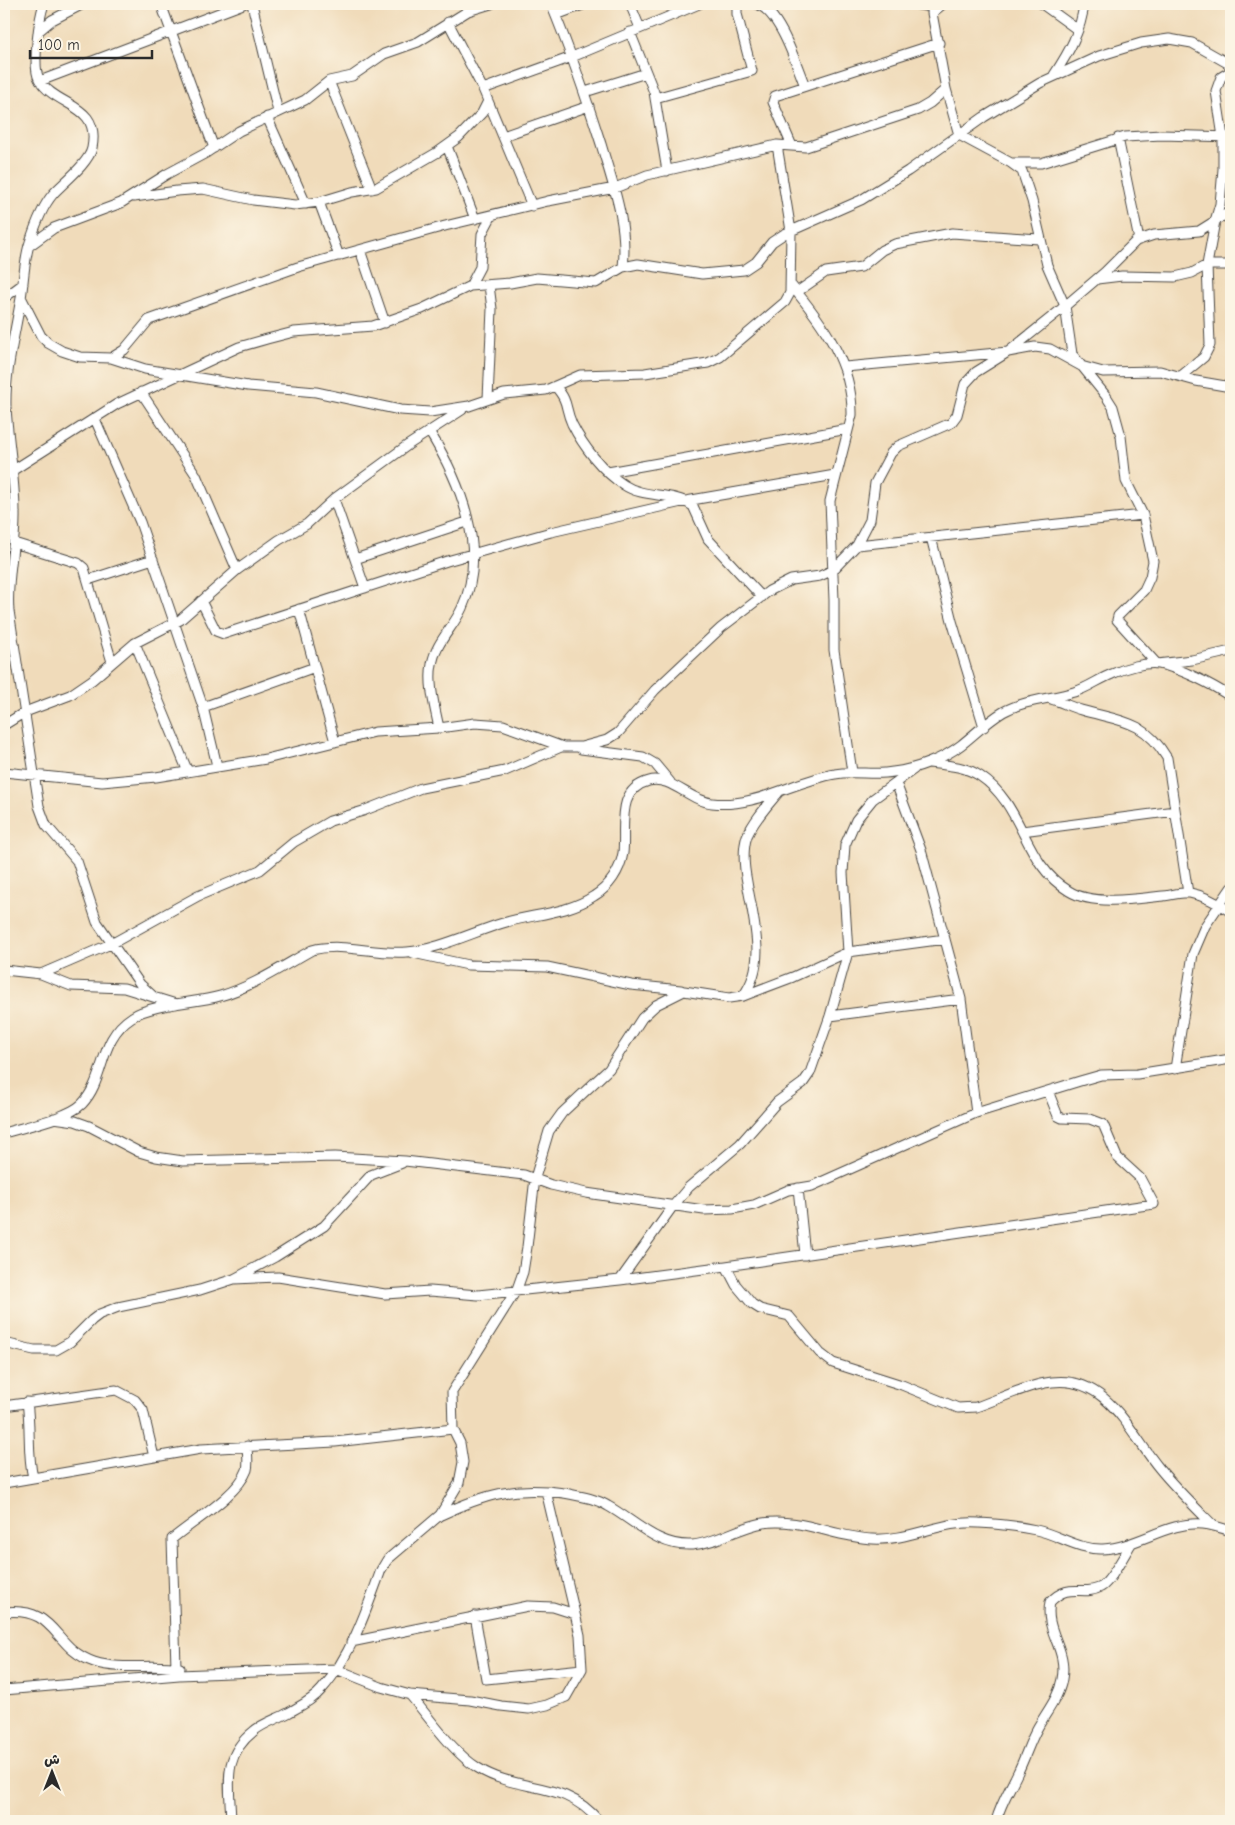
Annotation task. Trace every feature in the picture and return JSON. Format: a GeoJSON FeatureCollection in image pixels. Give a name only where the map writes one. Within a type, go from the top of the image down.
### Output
{"type":"FeatureCollection","features":[{"type":"Feature","properties":{"kind":"street"},"geometry":{"type":"LineString","coordinates":[[44,4],[36,63],[40,81],[51,92],[76,107],[86,116],[90,123],[92,149],[88,158],[52,196],[45,207],[29,246],[10,362],[6,404],[15,504],[14,543],[8,593],[32,775],[38,806],[46,826],[77,861],[97,922],[140,984],[154,997]]}},
{"type":"Feature","properties":{"kind":"street"},"geometry":{"type":"LineString","coordinates":[[40,30],[52,20],[83,4]]}},
{"type":"Feature","properties":{"kind":"street"},"geometry":{"type":"LineString","coordinates":[[161,4],[214,148]]}},
{"type":"Feature","properties":{"kind":"street"},"geometry":{"type":"LineString","coordinates":[[40,81],[243,4]]}},
{"type":"Feature","properties":{"kind":"street"},"geometry":{"type":"LineString","coordinates":[[252,4],[278,112]]}},
{"type":"Feature","properties":{"kind":"street"},"geometry":{"type":"LineString","coordinates":[[29,246],[54,228],[114,207],[214,148],[234,134],[305,100],[329,81],[352,76],[384,54],[418,42],[468,11],[491,4]]}},
{"type":"Feature","properties":{"kind":"street"},"geometry":{"type":"LineString","coordinates":[[551,4],[585,92],[615,188],[625,239],[623,267]]}},
{"type":"Feature","properties":{"kind":"street"},"geometry":{"type":"LineString","coordinates":[[556,15],[586,4]]}},
{"type":"Feature","properties":{"kind":"street"},"geometry":{"type":"LineString","coordinates":[[630,4],[640,28]]}},
{"type":"Feature","properties":{"kind":"street"},"geometry":{"type":"LineString","coordinates":[[483,89],[572,57],[699,4]]}},
{"type":"Feature","properties":{"kind":"street"},"geometry":{"type":"LineString","coordinates":[[655,98],[752,71],[737,14],[737,4]]}},
{"type":"Feature","properties":{"kind":"street"},"geometry":{"type":"LineString","coordinates":[[756,4],[770,6],[805,86]]}},
{"type":"Feature","properties":{"kind":"street"},"geometry":{"type":"LineString","coordinates":[[914,4],[939,6]]}},
{"type":"Feature","properties":{"kind":"street"},"geometry":{"type":"LineString","coordinates":[[1042,4],[1078,30]]}},
{"type":"Feature","properties":{"kind":"street"},"geometry":{"type":"LineString","coordinates":[[1054,75],[1072,46],[1084,4]]}},
{"type":"Feature","properties":{"kind":"street"},"geometry":{"type":"LineString","coordinates":[[939,6],[932,13],[946,89],[959,135],[1022,171],[1026,180],[1039,239],[1047,265],[1065,306],[1070,346],[1081,366],[1113,407],[1120,436],[1126,481],[1143,515],[1152,561],[1150,577],[1144,590],[1117,618],[1158,664],[1195,678],[1231,697]]}},
{"type":"Feature","properties":{"kind":"street"},"geometry":{"type":"LineString","coordinates":[[448,22],[483,89],[532,206]]}},
{"type":"Feature","properties":{"kind":"street"},"geometry":{"type":"LineString","coordinates":[[630,32],[655,98],[668,171]]}},
{"type":"Feature","properties":{"kind":"street"},"geometry":{"type":"LineString","coordinates":[[4,476],[117,404],[239,347],[267,338],[294,332],[373,326],[385,323],[470,286],[536,278],[596,283],[623,267],[638,264],[702,274],[739,271],[748,268],[772,242],[791,231],[861,200],[984,117],[1054,75],[1106,54],[1158,40],[1192,43],[1231,65]]}},
{"type":"Feature","properties":{"kind":"street"},"geometry":{"type":"LineString","coordinates":[[792,146],[772,99],[775,96],[939,43]]}},
{"type":"Feature","properties":{"kind":"street"},"geometry":{"type":"LineString","coordinates":[[1181,376],[1204,357],[1210,345],[1207,265],[1223,184],[1227,137],[1216,91],[1221,78],[1231,71]]}},
{"type":"Feature","properties":{"kind":"street"},"geometry":{"type":"LineString","coordinates":[[585,92],[646,73]]}},
{"type":"Feature","properties":{"kind":"street"},"geometry":{"type":"LineString","coordinates":[[329,81],[372,189]]}},
{"type":"Feature","properties":{"kind":"street"},"geometry":{"type":"LineString","coordinates":[[111,358],[124,350],[142,326],[158,316],[298,267],[475,219],[615,188],[640,177],[777,145],[806,146],[918,110],[930,103],[946,89]]}},
{"type":"Feature","properties":{"kind":"street"},"geometry":{"type":"LineString","coordinates":[[129,198],[177,190],[203,190],[280,204],[306,204],[352,192],[372,189],[382,185],[446,146],[475,121],[488,101]]}},
{"type":"Feature","properties":{"kind":"street"},"geometry":{"type":"LineString","coordinates":[[502,136],[589,106]]}},
{"type":"Feature","properties":{"kind":"street"},"geometry":{"type":"LineString","coordinates":[[267,117],[306,204]]}},
{"type":"Feature","properties":{"kind":"street"},"geometry":{"type":"LineString","coordinates":[[1011,163],[1041,163],[1118,138],[1162,135],[1227,137]]}},
{"type":"Feature","properties":{"kind":"street"},"geometry":{"type":"LineString","coordinates":[[1118,138],[1139,240]]}},
{"type":"Feature","properties":{"kind":"street"},"geometry":{"type":"LineString","coordinates":[[777,145],[791,231],[794,288],[818,318],[845,367],[852,401],[852,414],[830,502],[834,650],[852,772]]}},
{"type":"Feature","properties":{"kind":"street"},"geometry":{"type":"LineString","coordinates":[[446,146],[475,219]]}},
{"type":"Feature","properties":{"kind":"street"},"geometry":{"type":"LineString","coordinates":[[319,202],[339,256]]}},
{"type":"Feature","properties":{"kind":"street"},"geometry":{"type":"LineString","coordinates":[[41,974],[113,943],[198,896],[260,870],[294,842],[330,821],[364,811],[421,788],[505,772],[561,747],[592,745],[607,740],[618,733],[655,690],[721,628],[762,596],[785,582],[820,576],[833,570],[856,545],[870,520],[875,483],[890,453],[898,446],[951,423],[957,414],[963,389],[969,378],[1008,352],[1065,306],[1139,240],[1154,235],[1199,232],[1231,211]]}},
{"type":"Feature","properties":{"kind":"street"},"geometry":{"type":"LineString","coordinates":[[470,286],[480,267],[482,234],[492,216]]}},
{"type":"Feature","properties":{"kind":"street"},"geometry":{"type":"LineString","coordinates":[[21,297],[41,336],[48,343],[62,351],[80,357],[111,358],[134,367],[248,386],[316,392],[400,410],[438,412],[469,406],[504,394],[540,392],[580,375],[645,374],[712,362],[785,302],[794,288],[822,273],[857,268],[882,250],[895,244],[952,233],[1039,239]]}},
{"type":"Feature","properties":{"kind":"street"},"geometry":{"type":"LineString","coordinates":[[360,250],[385,323]]}},
{"type":"Feature","properties":{"kind":"street"},"geometry":{"type":"LineString","coordinates":[[1096,279],[1122,276],[1175,278],[1192,273],[1207,265],[1231,265]]}},
{"type":"Feature","properties":{"kind":"street"},"geometry":{"type":"LineString","coordinates":[[4,297],[23,284]]}},
{"type":"Feature","properties":{"kind":"street"},"geometry":{"type":"LineString","coordinates":[[488,399],[492,309],[489,284]]}},
{"type":"Feature","properties":{"kind":"street"},"geometry":{"type":"LineString","coordinates":[[845,367],[1008,352],[1035,347],[1050,349],[1081,366],[1108,373],[1154,370],[1196,381],[1231,387]]}},
{"type":"Feature","properties":{"kind":"street"},"geometry":{"type":"LineString","coordinates":[[555,386],[565,398],[573,425],[608,472],[625,486],[637,492],[686,501],[698,514],[708,539],[762,596]]}},
{"type":"Feature","properties":{"kind":"street"},"geometry":{"type":"LineString","coordinates":[[141,392],[196,475],[237,570]]}},
{"type":"Feature","properties":{"kind":"street"},"geometry":{"type":"LineString","coordinates":[[4,725],[25,712],[70,695],[92,680],[135,643],[174,624],[237,570],[279,540],[307,524],[334,499],[429,431],[469,406]]}},
{"type":"Feature","properties":{"kind":"street"},"geometry":{"type":"LineString","coordinates":[[95,419],[140,522],[203,707],[217,766]]}},
{"type":"Feature","properties":{"kind":"street"},"geometry":{"type":"LineString","coordinates":[[608,472],[848,429]]}},
{"type":"Feature","properties":{"kind":"street"},"geometry":{"type":"LineString","coordinates":[[429,431],[450,466],[464,506],[474,553],[470,588],[465,602],[435,649],[431,666],[438,728]]}},
{"type":"Feature","properties":{"kind":"street"},"geometry":{"type":"LineString","coordinates":[[201,601],[216,631],[224,634],[474,553],[686,501],[835,476]]}},
{"type":"Feature","properties":{"kind":"street"},"geometry":{"type":"LineString","coordinates":[[334,499],[364,588]]}},
{"type":"Feature","properties":{"kind":"street"},"geometry":{"type":"LineString","coordinates":[[856,545],[1143,515]]}},
{"type":"Feature","properties":{"kind":"street"},"geometry":{"type":"LineString","coordinates":[[355,559],[467,522]]}},
{"type":"Feature","properties":{"kind":"street"},"geometry":{"type":"LineString","coordinates":[[930,537],[952,621],[984,727]]}},
{"type":"Feature","properties":{"kind":"street"},"geometry":{"type":"LineString","coordinates":[[14,543],[78,562],[84,568],[112,662]]}},
{"type":"Feature","properties":{"kind":"street"},"geometry":{"type":"LineString","coordinates":[[88,580],[153,559]]}},
{"type":"Feature","properties":{"kind":"street"},"geometry":{"type":"LineString","coordinates":[[299,609],[335,742]]}},
{"type":"Feature","properties":{"kind":"street"},"geometry":{"type":"LineString","coordinates":[[135,643],[188,772]]}},
{"type":"Feature","properties":{"kind":"street"},"geometry":{"type":"LineString","coordinates":[[4,772],[102,782],[188,772],[266,759],[375,732],[438,728],[475,723],[496,724],[561,747],[643,757],[655,764],[670,782],[689,796],[711,803],[743,802],[778,793],[810,780],[852,772],[871,775],[916,767],[958,748],[1016,705],[1051,699],[1083,690],[1112,674],[1133,667],[1192,660],[1231,651]]}},
{"type":"Feature","properties":{"kind":"street"},"geometry":{"type":"LineString","coordinates":[[203,707],[315,667]]}},
{"type":"Feature","properties":{"kind":"street"},"geometry":{"type":"LineString","coordinates":[[1051,699],[1081,710],[1127,721],[1150,736],[1160,746],[1167,758],[1188,893]]}},
{"type":"Feature","properties":{"kind":"street"},"geometry":{"type":"LineString","coordinates":[[928,763],[959,767],[980,776],[1010,806],[1034,856],[1048,876],[1071,893],[1099,899],[1128,900],[1188,893],[1209,898],[1231,912]]}},
{"type":"Feature","properties":{"kind":"street"},"geometry":{"type":"LineString","coordinates":[[620,1280],[673,1206],[706,1170],[756,1127],[777,1102],[803,1083],[810,1073],[830,1016],[848,952],[843,873],[845,845],[856,820],[873,800],[916,767]]}},
{"type":"Feature","properties":{"kind":"street"},"geometry":{"type":"LineString","coordinates":[[410,952],[506,922],[573,907],[596,896],[605,888],[619,867],[623,854],[627,796],[636,786],[652,780],[670,782]]}},
{"type":"Feature","properties":{"kind":"street"},"geometry":{"type":"LineString","coordinates":[[896,783],[921,850],[961,1000],[976,1114]]}},
{"type":"Feature","properties":{"kind":"street"},"geometry":{"type":"LineString","coordinates":[[743,996],[751,985],[756,973],[758,955],[745,873],[744,848],[754,826],[778,793]]}},
{"type":"Feature","properties":{"kind":"street"},"geometry":{"type":"LineString","coordinates":[[1022,831],[1176,811]]}},
{"type":"Feature","properties":{"kind":"street"},"geometry":{"type":"LineString","coordinates":[[1176,1069],[1193,954],[1205,926],[1231,888]]}},
{"type":"Feature","properties":{"kind":"street"},"geometry":{"type":"LineString","coordinates":[[4,1133],[54,1118],[80,1106],[88,1096],[106,1047],[122,1024],[141,1011],[231,993],[312,950],[336,946],[383,952],[410,952],[468,965],[547,967],[631,985],[729,998],[743,996],[793,977],[848,952],[945,938]]}},
{"type":"Feature","properties":{"kind":"street"},"geometry":{"type":"LineString","coordinates":[[4,970],[41,974],[70,986],[124,988],[178,1005]]}},
{"type":"Feature","properties":{"kind":"street"},"geometry":{"type":"LineString","coordinates":[[440,1515],[459,1483],[462,1472],[462,1453],[453,1429],[452,1392],[517,1289],[528,1247],[535,1178],[544,1142],[554,1122],[609,1069],[642,1018],[656,1005],[684,991]]}},
{"type":"Feature","properties":{"kind":"street"},"geometry":{"type":"LineString","coordinates":[[830,1016],[961,1000]]}},
{"type":"Feature","properties":{"kind":"street"},"geometry":{"type":"LineString","coordinates":[[54,1118],[75,1121],[89,1126],[139,1152],[156,1157],[184,1161],[335,1157],[406,1161],[535,1178],[551,1185],[586,1193],[673,1206],[704,1210],[732,1209],[754,1205],[788,1190],[812,1186],[976,1114],[1100,1075],[1176,1069],[1231,1059]]}},
{"type":"Feature","properties":{"kind":"street"},"geometry":{"type":"LineString","coordinates":[[234,1279],[278,1277],[385,1294],[430,1291],[478,1295],[517,1289],[620,1280],[726,1266],[1154,1204],[1140,1178],[1117,1157],[1102,1124],[1090,1120],[1058,1116],[1048,1091]]}},
{"type":"Feature","properties":{"kind":"street"},"geometry":{"type":"LineString","coordinates":[[4,1343],[34,1350],[56,1350],[70,1342],[100,1314],[118,1307],[200,1290],[234,1279],[275,1257],[324,1226],[371,1175],[406,1161]]}},
{"type":"Feature","properties":{"kind":"street"},"geometry":{"type":"LineString","coordinates":[[798,1188],[805,1255]]}},
{"type":"Feature","properties":{"kind":"street"},"geometry":{"type":"LineString","coordinates":[[726,1266],[736,1285],[752,1304],[760,1309],[789,1316],[820,1353],[834,1363],[902,1385],[952,1406],[966,1409],[976,1407],[1052,1382],[1069,1382],[1091,1388],[1120,1413],[1158,1466],[1214,1526]]}},
{"type":"Feature","properties":{"kind":"street"},"geometry":{"type":"LineString","coordinates":[[4,1406],[116,1390],[126,1394],[143,1410],[154,1457]]}},
{"type":"Feature","properties":{"kind":"street"},"geometry":{"type":"LineString","coordinates":[[27,1402],[31,1428],[29,1456],[33,1478]]}},
{"type":"Feature","properties":{"kind":"street"},"geometry":{"type":"LineString","coordinates":[[4,1483],[201,1449],[335,1442],[453,1429]]}},
{"type":"Feature","properties":{"kind":"street"},"geometry":{"type":"LineString","coordinates":[[176,1668],[172,1539],[203,1517],[240,1482],[247,1470],[247,1446]]}},
{"type":"Feature","properties":{"kind":"street"},"geometry":{"type":"LineString","coordinates":[[231,1821],[228,1778],[230,1766],[240,1746],[255,1730],[308,1702],[322,1690],[351,1642],[380,1570],[387,1560],[440,1515],[464,1504],[503,1492],[519,1489],[583,1496],[606,1505],[646,1533],[678,1545],[709,1542],[747,1527],[778,1522],[808,1526],[854,1538],[874,1540],[906,1536],[947,1525],[977,1523],[1036,1530],[1086,1547],[1101,1549],[1131,1544],[1186,1525],[1214,1526],[1231,1531]]}},
{"type":"Feature","properties":{"kind":"street"},"geometry":{"type":"LineString","coordinates":[[4,1690],[196,1674],[336,1669],[381,1687],[410,1695],[470,1700],[529,1709],[566,1697],[582,1669],[580,1635],[546,1491]]}},
{"type":"Feature","properties":{"kind":"street"},"geometry":{"type":"LineString","coordinates":[[996,1821],[1006,1794],[1018,1773],[1038,1727],[1059,1692],[1063,1664],[1058,1644],[1049,1625],[1047,1613],[1050,1602],[1058,1593],[1074,1589],[1092,1591],[1103,1586],[1131,1544]]}},
{"type":"Feature","properties":{"kind":"street"},"geometry":{"type":"LineString","coordinates":[[351,1642],[453,1623],[475,1616],[528,1606],[553,1607],[575,1614]]}},
{"type":"Feature","properties":{"kind":"street"},"geometry":{"type":"LineString","coordinates":[[4,1612],[31,1613],[41,1617],[68,1646],[94,1662],[127,1666],[176,1668],[196,1674]]}},
{"type":"Feature","properties":{"kind":"street"},"geometry":{"type":"LineString","coordinates":[[475,1616],[486,1679],[491,1681],[582,1669]]}},
{"type":"Feature","properties":{"kind":"street"},"geometry":{"type":"LineString","coordinates":[[410,1695],[452,1744],[477,1768],[493,1775],[558,1792],[579,1801],[600,1821]]}}]}
